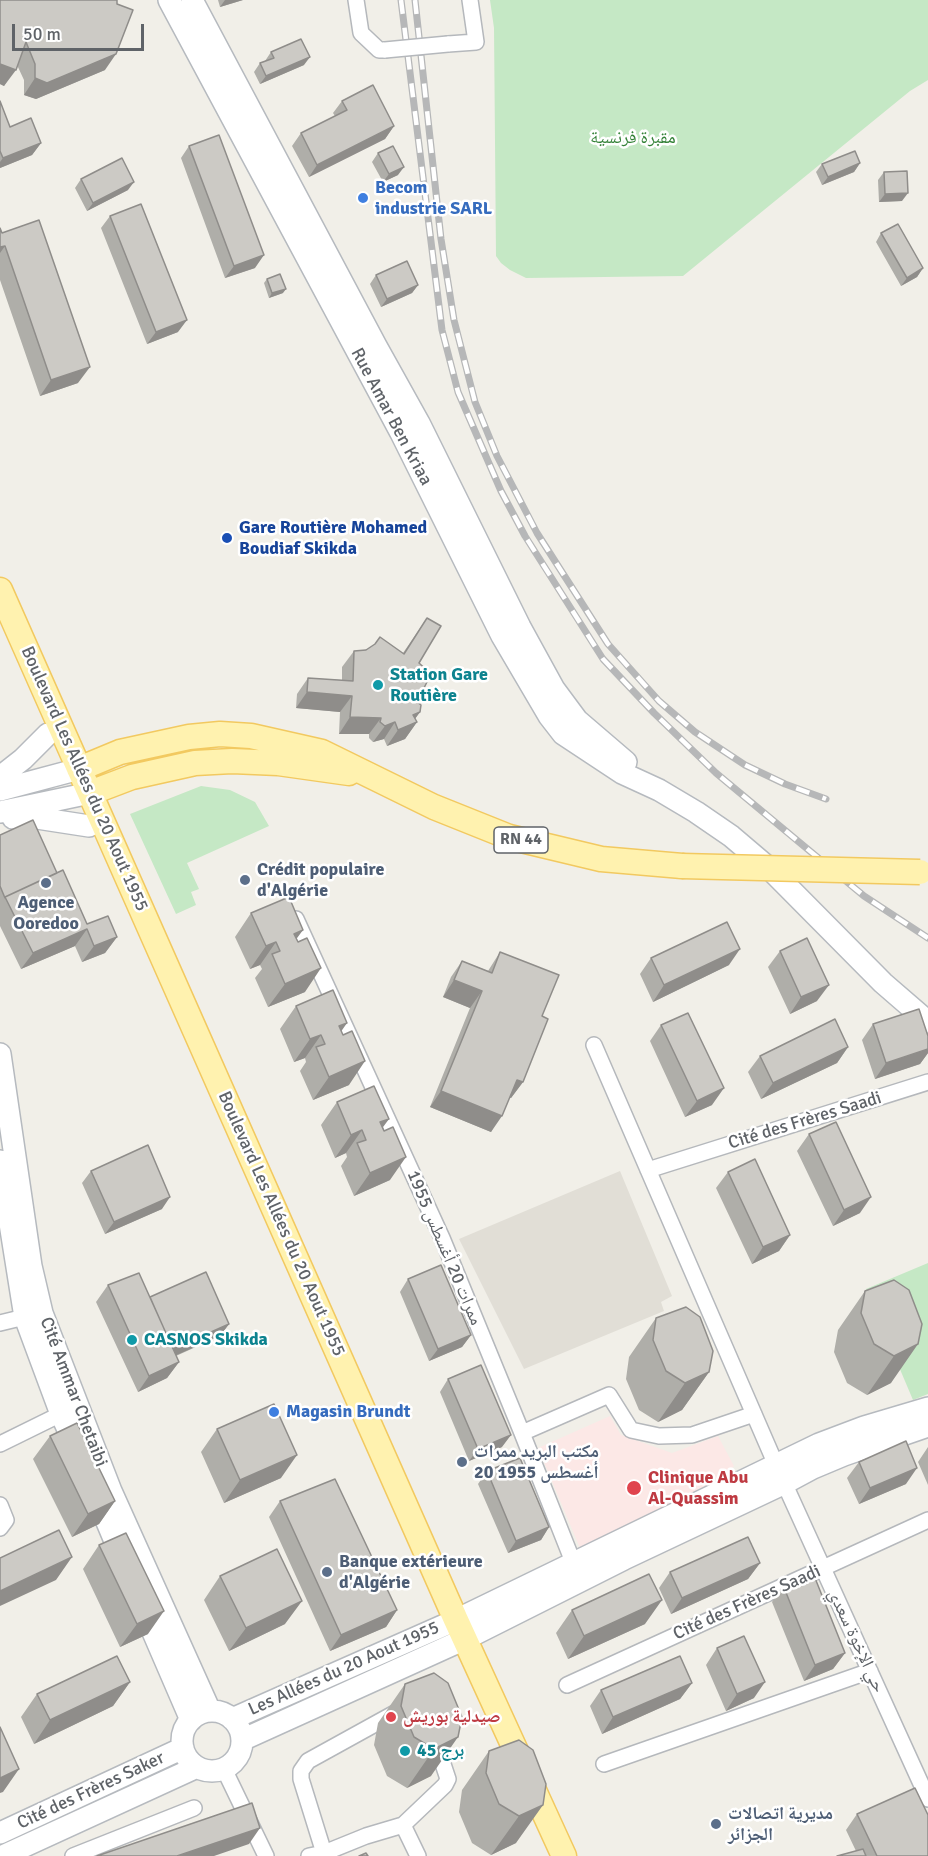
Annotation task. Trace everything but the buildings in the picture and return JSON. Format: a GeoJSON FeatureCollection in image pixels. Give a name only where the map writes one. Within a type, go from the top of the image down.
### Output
{"type":"FeatureCollection","features":[{"type":"Feature","properties":{"kind":"main road","name":"Rue Amar Ben Kriaa"},"geometry":{"type":"LineString","coordinates":[[169,0],[401,433],[502,636],[537,699],[563,734],[622,773],[696,812],[739,843],[771,870],[854,954]]}},
{"type":"Feature","properties":{"kind":"main road","name":"Rue Amar Ben Kriaa"},"geometry":{"type":"LineString","coordinates":[[192,0],[375,346],[419,423],[520,627],[554,689],[577,720],[658,790]]}},
{"type":"Feature","properties":{"kind":"main road","name":"Boulevard Les Allées du 20 Aout 1955"},"geometry":{"type":"LineString","coordinates":[[0,590],[69,746],[72,771]]}},
{"type":"Feature","properties":{"kind":"main road","name":"Boulevard Les Allées du 20 Aout 1955"},"geometry":{"type":"LineString","coordinates":[[0,626],[48,734],[72,771],[97,827],[454,1632],[547,1856]]}},
{"type":"Feature","properties":{"kind":"main road"},"geometry":{"type":"LineString","coordinates":[[0,777],[23,759],[48,734]]}},
{"type":"Feature","properties":{"kind":"main road"},"geometry":{"type":"LineString","coordinates":[[69,746],[85,757],[189,737],[220,734],[251,736],[322,752],[370,776]]}},
{"type":"Feature","properties":{"kind":"main road"},"geometry":{"type":"LineString","coordinates":[[0,790],[72,771],[120,752]]}},
{"type":"Feature","properties":{"kind":"main road"},"geometry":{"type":"LineString","coordinates":[[0,812],[82,795],[132,777],[195,763],[232,761],[278,764],[370,776]]}},
{"type":"Feature","properties":{"kind":"main road","name":"RN 44"},"geometry":{"type":"LineString","coordinates":[[370,776],[458,818],[538,845],[613,861],[682,866],[924,872]]}},
{"type":"Feature","properties":{"kind":"main road"},"geometry":{"type":"LineString","coordinates":[[0,819],[37,818],[97,827],[111,798],[132,777]]}},
{"type":"Feature","properties":{"kind":"main road"},"geometry":{"type":"LineString","coordinates":[[854,954],[928,1008]]}},
{"type":"Feature","properties":{"kind":"main road"},"geometry":{"type":"LineString","coordinates":[[854,954],[883,984],[928,1022]]}},
{"type":"Feature","properties":{"kind":"main road","name":"Cité Ammar Chetaibi"},"geometry":{"type":"LineString","coordinates":[[0,1054],[31,1266],[33,1315],[111,1491],[200,1715]]}},
{"type":"Feature","properties":{"kind":"main road","name":"Cité Ammar Chetaibi"},"geometry":{"type":"LineString","coordinates":[[0,1161],[33,1315],[61,1414],[200,1715]]}},
{"type":"Feature","properties":{"kind":"main road"},"geometry":{"type":"LineString","coordinates":[[454,1632],[781,1474],[819,1444],[928,1407]]}},
{"type":"Feature","properties":{"kind":"main road"},"geometry":{"type":"LineString","coordinates":[[781,1474],[813,1468],[928,1426]]}},
{"type":"Feature","properties":{"kind":"main road","name":"Boulevard Les Allées du 20 Aout 1955"},"geometry":{"type":"LineString","coordinates":[[454,1632],[564,1856]]}},
{"type":"Feature","properties":{"kind":"main road","name":"Les Allées du 20 Aout 1955"},"geometry":{"type":"LineString","coordinates":[[232,1719],[454,1632]]}},
{"type":"Feature","properties":{"kind":"main road","name":"Les Allées du 20 Aout 1955"},"geometry":{"type":"LineString","coordinates":[[242,1740],[454,1632]]}},
{"type":"Feature","properties":{"kind":"main road"},"geometry":{"type":"LineString","coordinates":[[226,1714],[232,1719],[241,1732],[241,1749],[237,1757],[224,1769],[206,1770],[190,1762],[183,1748],[183,1732],[200,1715],[226,1714]]}},
{"type":"Feature","properties":{"kind":"main road","name":"Cité des Frères Saker"},"geometry":{"type":"LineString","coordinates":[[0,1833],[183,1748]]}},
{"type":"Feature","properties":{"kind":"main road","name":"Cité des Frères Saker"},"geometry":{"type":"LineString","coordinates":[[3,1856],[197,1767]]}},
{"type":"Feature","properties":{"kind":"street"},"geometry":{"type":"LineString","coordinates":[[356,0],[361,33],[379,50],[385,50],[476,42],[470,0]]}},
{"type":"Feature","properties":{"kind":"street","name":"ممرات 20 أغسطس 1955"},"geometry":{"type":"LineString","coordinates":[[296,919],[442,1238],[577,1572]]}},
{"type":"Feature","properties":{"kind":"street"},"geometry":{"type":"LineString","coordinates":[[594,1045],[781,1474]]}},
{"type":"Feature","properties":{"kind":"street","name":"Cité des Frères Saadi"},"geometry":{"type":"LineString","coordinates":[[648,1170],[928,1082]]}},
{"type":"Feature","properties":{"kind":"street"},"geometry":{"type":"LineString","coordinates":[[0,1323],[33,1315]]}},
{"type":"Feature","properties":{"kind":"street"},"geometry":{"type":"LineString","coordinates":[[522,1433],[609,1395],[631,1430],[658,1436],[692,1435],[754,1414]]}},
{"type":"Feature","properties":{"kind":"street"},"geometry":{"type":"LineString","coordinates":[[0,1444],[61,1414]]}},
{"type":"Feature","properties":{"kind":"street","name":"حي الإخوة سعدي"},"geometry":{"type":"LineString","coordinates":[[781,1474],[928,1799]]}},
{"type":"Feature","properties":{"kind":"street"},"geometry":{"type":"LineString","coordinates":[[0,1505],[6,1520],[0,1528]]}},
{"type":"Feature","properties":{"kind":"street","name":"Cité des Frères Saadi"},"geometry":{"type":"LineString","coordinates":[[567,1684],[928,1520]]}},
{"type":"Feature","properties":{"kind":"street"},"geometry":{"type":"LineString","coordinates":[[604,1764],[870,1671]]}},
{"type":"Feature","properties":{"kind":"street"},"geometry":{"type":"LineString","coordinates":[[413,1703],[308,1761],[301,1771],[317,1855],[366,1836],[403,1825],[445,1785],[448,1779],[430,1727]]}},
{"type":"Feature","properties":{"kind":"street"},"geometry":{"type":"LineString","coordinates":[[224,1769],[266,1856]]}},
{"type":"Feature","properties":{"kind":"street"},"geometry":{"type":"LineString","coordinates":[[73,1856],[194,1808]]}},
{"type":"Feature","properties":{"kind":"street"},"geometry":{"type":"LineString","coordinates":[[403,1825],[418,1856]]}},
{"type":"Feature","properties":{"kind":"shaded area"},"geometry":{"type":"Polygon","coordinates":[[[620,1171],[672,1296],[661,1302],[664,1311],[524,1369],[459,1239],[620,1171]]]}},
{"type":"Feature","properties":{"kind":"shaded area","name":"Clinique Abu Al-Quassim"},"geometry":{"type":"Polygon","coordinates":[[[610,1416],[621,1435],[672,1453],[718,1436],[734,1466],[719,1483],[582,1553],[538,1448],[610,1416]]]}},
{"type":"Feature","properties":{"kind":"green space","name":"مقبرة فرنسية"},"geometry":{"type":"Polygon","coordinates":[[[490,0],[928,0],[928,80],[910,91],[683,276],[526,278],[510,270],[496,256],[494,28],[490,0]]]}},
{"type":"Feature","properties":{"kind":"green space"},"geometry":{"type":"Polygon","coordinates":[[[201,786],[230,790],[255,802],[269,826],[187,863],[199,889],[191,892],[196,905],[176,914],[130,814],[201,786]]]}},
{"type":"Feature","properties":{"kind":"green space"},"geometry":{"type":"Polygon","coordinates":[[[928,1263],[928,1394],[913,1400],[866,1289],[928,1263]]]}},
{"type":"Feature","properties":{"kind":"railway"},"geometry":{"type":"LineString","coordinates":[[401,0],[442,330],[458,392],[501,491],[525,536],[603,659],[654,713],[716,773],[864,896],[928,938]]}},
{"type":"Feature","properties":{"kind":"railway"},"geometry":{"type":"LineString","coordinates":[[415,0],[441,239],[454,320],[475,402],[497,456],[537,533],[608,644],[659,701],[695,732],[745,765],[785,784],[826,799]]}},
{"type":"Feature","properties":{"kind":"place","name":"Becom industrie SARL"},"geometry":{"type":"Point","coordinates":[363,198]}},
{"type":"Feature","properties":{"kind":"place","name":"Gare Routière Mohamed Boudiaf Skikda"},"geometry":{"type":"Point","coordinates":[227,538]}},
{"type":"Feature","properties":{"kind":"place","name":"Station Gare Routière"},"geometry":{"type":"Point","coordinates":[378,685]}},
{"type":"Feature","properties":{"kind":"place","name":"Crédit populaire d'Algérie"},"geometry":{"type":"Point","coordinates":[245,880]}},
{"type":"Feature","properties":{"kind":"place","name":"Agence Ooredoo"},"geometry":{"type":"Point","coordinates":[46,883]}},
{"type":"Feature","properties":{"kind":"place","name":"CASNOS Skikda"},"geometry":{"type":"Point","coordinates":[132,1340]}},
{"type":"Feature","properties":{"kind":"place","name":"Magasin Brundt"},"geometry":{"type":"Point","coordinates":[274,1412]}},
{"type":"Feature","properties":{"kind":"place","name":"مكتب البريد ممرات 20 أغسطس 1955"},"geometry":{"type":"Point","coordinates":[462,1462]}},
{"type":"Feature","properties":{"kind":"place","name":"Clinique Abu Al-Quassim"},"geometry":{"type":"Point","coordinates":[634,1488]}},
{"type":"Feature","properties":{"kind":"place","name":"Banque extérieure d'Algérie"},"geometry":{"type":"Point","coordinates":[327,1572]}},
{"type":"Feature","properties":{"kind":"place","name":"صيدلية بوريش"},"geometry":{"type":"Point","coordinates":[391,1717]}},
{"type":"Feature","properties":{"kind":"place","name":"برج 45"},"geometry":{"type":"Point","coordinates":[405,1751]}},
{"type":"Feature","properties":{"kind":"place","name":"مديرية اتصالات الجزائر"},"geometry":{"type":"Point","coordinates":[716,1824]}}]}
